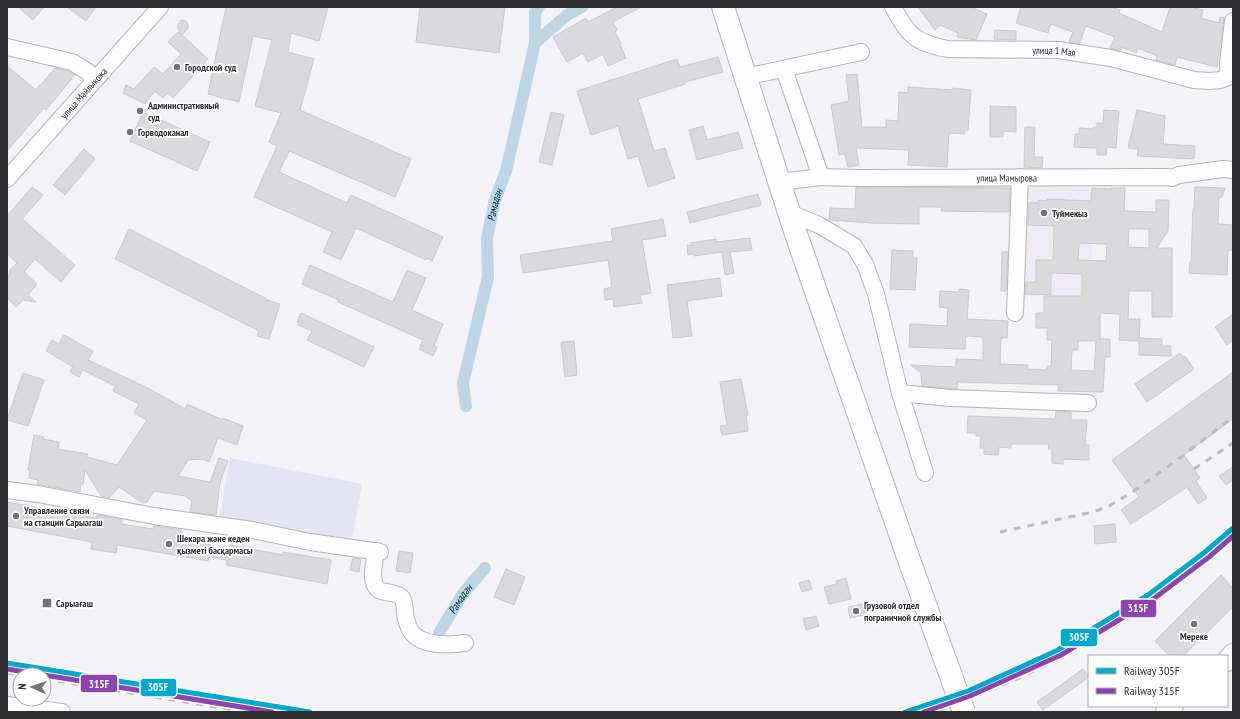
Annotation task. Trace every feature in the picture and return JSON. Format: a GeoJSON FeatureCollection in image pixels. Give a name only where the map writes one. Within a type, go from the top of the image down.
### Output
{"type":"FeatureCollection","features":[{"type":"Feature","properties":{"kind":"highway"},"geometry":{"type":"LineString","coordinates":[[723,7],[824,316],[964,712]]}},
{"type":"Feature","properties":{"kind":"street","name":"улица Майлыкожа"},"geometry":{"type":"LineString","coordinates":[[7,179],[160,7]]}},
{"type":"Feature","properties":{"kind":"street","name":"улица 1 Мая"},"geometry":{"type":"LineString","coordinates":[[894,7],[902,24],[908,32],[916,39],[934,46],[948,49],[1058,50],[1111,58],[1194,80],[1210,81],[1220,80],[1231,75],[1228,63],[1233,21]]}},
{"type":"Feature","properties":{"kind":"street"},"geometry":{"type":"LineString","coordinates":[[7,47],[72,62],[88,72],[95,79]]}},
{"type":"Feature","properties":{"kind":"street"},"geometry":{"type":"LineString","coordinates":[[745,77],[861,52]]}},
{"type":"Feature","properties":{"kind":"street"},"geometry":{"type":"LineString","coordinates":[[784,69],[821,177]]}},
{"type":"Feature","properties":{"kind":"street","name":"улица Мамырова"},"geometry":{"type":"LineString","coordinates":[[779,182],[821,177],[1172,178],[1179,175],[1223,169],[1233,170]]}},
{"type":"Feature","properties":{"kind":"street"},"geometry":{"type":"LineString","coordinates":[[1015,313],[1020,177]]}},
{"type":"Feature","properties":{"kind":"street"},"geometry":{"type":"LineString","coordinates":[[790,213],[806,221],[819,225],[854,246],[865,264],[876,294],[900,393],[925,473]]}},
{"type":"Feature","properties":{"kind":"street"},"geometry":{"type":"LineString","coordinates":[[900,393],[950,398],[1088,403]]}},
{"type":"Feature","properties":{"kind":"street"},"geometry":{"type":"LineString","coordinates":[[7,490],[38,494],[154,516],[252,530],[310,542],[378,551],[373,578],[375,586],[380,590],[398,594],[401,597],[404,602],[405,615],[409,628],[413,635],[422,641],[433,643],[465,643]]}},
{"type":"Feature","properties":{"kind":"street"},"geometry":{"type":"LineString","coordinates":[[7,705],[62,712]]}},
{"type":"Feature","properties":{"kind":"shaded area"},"geometry":{"type":"Polygon","coordinates":[[[1024,187],[1094,188],[1091,295],[1018,295],[1024,187]]]}},
{"type":"Feature","properties":{"kind":"shaded area"},"geometry":{"type":"Polygon","coordinates":[[[230,458],[362,484],[351,545],[310,538],[311,534],[219,520],[230,458]]]}},
{"type":"Feature","properties":{"kind":"building"},"geometry":{"type":"Polygon","coordinates":[[[18,7],[44,7],[33,20],[18,7]]]}},
{"type":"Feature","properties":{"kind":"building"},"geometry":{"type":"Polygon","coordinates":[[[67,7],[96,7],[86,21],[67,7]]]}},
{"type":"Feature","properties":{"kind":"building"},"geometry":{"type":"Polygon","coordinates":[[[226,7],[328,7],[319,41],[291,33],[288,52],[314,59],[300,110],[411,159],[395,197],[289,151],[279,172],[347,203],[351,195],[443,237],[432,261],[427,258],[426,260],[356,228],[341,260],[323,252],[332,232],[254,197],[277,146],[269,142],[281,113],[255,106],[272,40],[253,36],[239,102],[208,94],[226,7]]]}},
{"type":"Feature","properties":{"kind":"building"},"geometry":{"type":"Polygon","coordinates":[[[420,7],[505,7],[499,53],[416,42],[420,7]]]}},
{"type":"Feature","properties":{"kind":"building"},"geometry":{"type":"Polygon","coordinates":[[[617,7],[641,7],[613,22],[617,30],[615,32],[621,43],[620,44],[626,58],[608,66],[603,54],[588,62],[583,53],[567,62],[553,37],[586,18],[588,22],[617,7]]]}},
{"type":"Feature","properties":{"kind":"building"},"geometry":{"type":"Polygon","coordinates":[[[918,7],[971,7],[987,14],[976,40],[957,37],[958,33],[940,25],[935,30],[918,7]]]}},
{"type":"Feature","properties":{"kind":"building"},"geometry":{"type":"Polygon","coordinates":[[[1021,7],[1111,7],[1120,10],[1119,13],[1162,32],[1170,7],[1190,7],[1203,10],[1201,18],[1219,23],[1220,17],[1224,18],[1217,67],[1177,57],[1175,65],[1156,60],[1157,56],[1138,48],[1136,53],[1122,47],[1120,51],[1113,49],[1110,48],[1115,37],[1086,26],[1079,44],[1069,42],[1073,32],[1051,24],[1048,33],[1016,23],[1021,7]]]}},
{"type":"Feature","properties":{"kind":"building"},"geometry":{"type":"Polygon","coordinates":[[[181,20],[186,21],[188,24],[188,28],[182,35],[208,59],[173,98],[167,93],[163,98],[155,91],[145,104],[123,93],[126,85],[134,89],[154,67],[163,74],[181,54],[168,42],[178,32],[181,35],[177,26],[181,20]]]}},
{"type":"Feature","properties":{"kind":"building"},"geometry":{"type":"Polygon","coordinates":[[[995,30],[1016,31],[1016,40],[994,39],[995,30]]]}},
{"type":"Feature","properties":{"kind":"building"},"geometry":{"type":"Polygon","coordinates":[[[718,57],[723,72],[685,82],[685,84],[638,99],[654,151],[665,148],[675,178],[648,187],[638,156],[628,159],[618,126],[591,135],[577,91],[677,59],[680,67],[718,57]]]}},
{"type":"Feature","properties":{"kind":"building"},"geometry":{"type":"Polygon","coordinates":[[[7,66],[36,90],[55,68],[68,71],[75,75],[46,110],[44,108],[7,151],[7,66]]]}},
{"type":"Feature","properties":{"kind":"building"},"geometry":{"type":"Polygon","coordinates":[[[857,74],[862,127],[886,127],[886,120],[898,121],[899,92],[908,93],[908,87],[971,90],[968,130],[965,130],[964,134],[949,133],[947,167],[908,165],[909,150],[856,148],[859,165],[848,167],[845,154],[839,155],[831,105],[849,101],[846,75],[857,74]]]}},
{"type":"Feature","properties":{"kind":"building"},"geometry":{"type":"Polygon","coordinates":[[[990,106],[1016,107],[1016,132],[1003,131],[1003,137],[990,137],[990,106]]]}},
{"type":"Feature","properties":{"kind":"building"},"geometry":{"type":"Polygon","coordinates":[[[1104,110],[1119,111],[1116,148],[1107,147],[1106,155],[1097,155],[1097,148],[1074,147],[1075,134],[1079,134],[1079,128],[1093,129],[1093,127],[1097,127],[1097,123],[1103,123],[1104,110]]]}},
{"type":"Feature","properties":{"kind":"building"},"geometry":{"type":"Polygon","coordinates":[[[1137,110],[1165,116],[1163,144],[1195,146],[1194,159],[1137,156],[1138,149],[1128,148],[1137,110]]]}},
{"type":"Feature","properties":{"kind":"building"},"geometry":{"type":"Polygon","coordinates":[[[143,112],[210,142],[197,171],[130,141],[143,112]]]}},
{"type":"Feature","properties":{"kind":"building"},"geometry":{"type":"Polygon","coordinates":[[[551,112],[564,115],[552,165],[539,162],[551,112]]]}},
{"type":"Feature","properties":{"kind":"building"},"geometry":{"type":"Polygon","coordinates":[[[703,126],[707,140],[738,132],[743,148],[697,160],[689,130],[703,126]]]}},
{"type":"Feature","properties":{"kind":"building"},"geometry":{"type":"Polygon","coordinates":[[[1025,127],[1035,127],[1034,157],[1043,157],[1042,168],[1024,167],[1025,127]]]}},
{"type":"Feature","properties":{"kind":"building"},"geometry":{"type":"Polygon","coordinates":[[[84,149],[95,159],[65,195],[53,185],[84,149]]]}},
{"type":"Feature","properties":{"kind":"building"},"geometry":{"type":"Polygon","coordinates":[[[32,187],[43,195],[22,219],[75,265],[61,282],[35,259],[24,272],[37,284],[28,295],[36,302],[23,300],[16,307],[7,298],[7,277],[10,270],[17,263],[7,253],[7,216],[32,187]]]}},
{"type":"Feature","properties":{"kind":"building"},"geometry":{"type":"Polygon","coordinates":[[[856,187],[1010,188],[1009,212],[941,211],[942,207],[919,207],[919,224],[829,220],[830,208],[855,209],[856,187]]]}},
{"type":"Feature","properties":{"kind":"building"},"geometry":{"type":"Polygon","coordinates":[[[1195,187],[1225,188],[1222,197],[1219,197],[1218,224],[1233,225],[1233,247],[1232,250],[1228,250],[1227,275],[1189,273],[1191,262],[1195,187]]]}},
{"type":"Feature","properties":{"kind":"building"},"geometry":{"type":"Polygon","coordinates":[[[1092,188],[1125,188],[1124,211],[1156,212],[1156,200],[1169,200],[1168,231],[1157,248],[1172,248],[1172,317],[1152,317],[1152,291],[1129,291],[1128,319],[1140,319],[1139,338],[1162,339],[1162,346],[1171,346],[1171,356],[1139,355],[1139,341],[1119,340],[1120,314],[1100,313],[1100,339],[1110,339],[1110,357],[1105,357],[1103,392],[1058,391],[1059,385],[958,382],[957,389],[922,386],[921,373],[911,365],[956,367],[956,359],[983,360],[983,337],[966,336],[965,349],[909,347],[910,324],[947,326],[948,308],[939,307],[940,291],[959,292],[959,289],[969,290],[967,319],[1008,321],[1007,338],[1001,338],[1000,364],[1028,365],[1027,369],[1047,370],[1047,366],[1051,366],[1052,340],[1047,340],[1047,328],[1036,328],[1036,313],[1044,313],[1044,296],[1082,296],[1082,274],[1051,273],[1051,295],[1025,294],[1026,282],[1036,282],[1036,260],[1053,260],[1054,226],[1028,225],[1029,203],[1037,203],[1039,200],[1047,201],[1047,199],[1091,201],[1092,188]],[[1129,229],[1128,247],[1149,248],[1149,229],[1129,229]],[[1079,243],[1078,260],[1106,261],[1107,244],[1079,243]],[[1078,341],[1078,350],[1072,350],[1071,370],[1094,371],[1096,341],[1078,341]]]}},
{"type":"Feature","properties":{"kind":"building"},"geometry":{"type":"Polygon","coordinates":[[[758,194],[761,205],[690,223],[687,212],[758,194]]]}},
{"type":"Feature","properties":{"kind":"building"},"geometry":{"type":"Polygon","coordinates":[[[663,219],[666,236],[642,240],[651,293],[640,295],[642,303],[614,307],[613,299],[605,300],[604,289],[612,287],[608,260],[523,273],[520,255],[613,241],[611,229],[663,219]]]}},
{"type":"Feature","properties":{"kind":"building"},"geometry":{"type":"Polygon","coordinates":[[[129,229],[267,300],[280,304],[269,339],[257,336],[259,331],[115,259],[129,229]]]}},
{"type":"Feature","properties":{"kind":"building"},"geometry":{"type":"Polygon","coordinates":[[[750,238],[752,250],[730,252],[734,273],[725,275],[722,252],[694,256],[694,254],[688,255],[687,245],[692,245],[691,243],[716,239],[716,242],[750,238]]]}},
{"type":"Feature","properties":{"kind":"building"},"geometry":{"type":"Polygon","coordinates":[[[892,250],[913,251],[913,258],[917,258],[915,290],[890,289],[892,250]]]}},
{"type":"Feature","properties":{"kind":"building"},"geometry":{"type":"Polygon","coordinates":[[[1002,252],[1008,252],[1006,291],[1001,291],[1002,252]]]}},
{"type":"Feature","properties":{"kind":"building"},"geometry":{"type":"Polygon","coordinates":[[[310,265],[393,302],[407,270],[426,278],[412,310],[443,324],[434,346],[437,347],[433,356],[419,349],[423,340],[338,302],[339,300],[302,284],[310,265]]]}},
{"type":"Feature","properties":{"kind":"building"},"geometry":{"type":"Polygon","coordinates":[[[720,278],[722,296],[687,301],[692,336],[673,338],[667,285],[720,278]]]}},
{"type":"Feature","properties":{"kind":"building"},"geometry":{"type":"Polygon","coordinates":[[[301,313],[374,347],[364,367],[307,340],[312,331],[298,325],[299,323],[297,322],[301,313]]]}},
{"type":"Feature","properties":{"kind":"building"},"geometry":{"type":"Polygon","coordinates":[[[1233,314],[1233,340],[1227,345],[1215,327],[1233,314]]]}},
{"type":"Feature","properties":{"kind":"building"},"geometry":{"type":"Polygon","coordinates":[[[64,335],[93,351],[88,360],[148,388],[185,409],[187,404],[223,420],[223,418],[243,426],[237,445],[218,438],[209,462],[202,459],[188,460],[178,476],[210,482],[219,458],[228,461],[220,482],[216,515],[190,512],[192,501],[185,496],[154,491],[147,502],[143,503],[119,487],[109,498],[101,496],[85,470],[80,492],[37,484],[38,480],[29,478],[30,470],[28,470],[34,435],[44,437],[43,439],[59,442],[58,449],[88,454],[87,457],[117,465],[147,420],[134,413],[139,404],[113,391],[115,386],[83,370],[79,377],[70,372],[73,367],[46,351],[52,340],[59,344],[64,335]]]}},
{"type":"Feature","properties":{"kind":"building"},"geometry":{"type":"Polygon","coordinates":[[[574,341],[577,375],[565,377],[561,342],[574,341]]]}},
{"type":"Feature","properties":{"kind":"building"},"geometry":{"type":"Polygon","coordinates":[[[1180,353],[1183,357],[1185,356],[1194,369],[1147,402],[1135,384],[1180,353]]]}},
{"type":"Feature","properties":{"kind":"building"},"geometry":{"type":"Polygon","coordinates":[[[1233,372],[1233,419],[1184,455],[1200,478],[1196,481],[1207,498],[1198,504],[1187,487],[1131,524],[1121,510],[1139,497],[1112,460],[1233,372]]]}},
{"type":"Feature","properties":{"kind":"building"},"geometry":{"type":"Polygon","coordinates":[[[23,373],[44,380],[28,426],[7,420],[23,373]]]}},
{"type":"Feature","properties":{"kind":"building"},"geometry":{"type":"Polygon","coordinates":[[[741,379],[748,415],[746,415],[748,431],[722,435],[720,426],[727,425],[720,382],[741,379]]]}},
{"type":"Feature","properties":{"kind":"building"},"geometry":{"type":"Polygon","coordinates":[[[1056,411],[1071,412],[1071,420],[1087,420],[1085,445],[1089,445],[1089,460],[1063,459],[1063,464],[1052,463],[1052,449],[1048,449],[1049,444],[1011,444],[1011,448],[999,447],[998,455],[984,454],[984,448],[980,448],[981,436],[976,436],[976,433],[967,433],[968,416],[1055,419],[1056,411]]]}},
{"type":"Feature","properties":{"kind":"building"},"geometry":{"type":"Polygon","coordinates":[[[1233,467],[1233,480],[1226,485],[1219,476],[1233,467]]]}},
{"type":"Feature","properties":{"kind":"building"},"geometry":{"type":"Polygon","coordinates":[[[7,502],[97,518],[97,515],[122,520],[121,524],[153,529],[154,526],[182,530],[182,535],[212,540],[210,547],[228,551],[230,545],[283,555],[283,552],[331,560],[327,584],[226,565],[227,560],[209,557],[208,561],[117,545],[116,553],[91,549],[92,542],[7,526],[7,502]]]}},
{"type":"Feature","properties":{"kind":"building"},"geometry":{"type":"Polygon","coordinates":[[[1115,524],[1116,542],[1095,544],[1094,526],[1115,524]]]}},
{"type":"Feature","properties":{"kind":"building"},"geometry":{"type":"Polygon","coordinates":[[[399,551],[413,553],[410,573],[396,571],[399,551]]]}},
{"type":"Feature","properties":{"kind":"building"},"geometry":{"type":"Polygon","coordinates":[[[353,558],[361,559],[359,572],[350,570],[353,558]]]}},
{"type":"Feature","properties":{"kind":"building"},"geometry":{"type":"Polygon","coordinates":[[[506,569],[525,577],[514,605],[494,597],[506,569]]]}},
{"type":"Feature","properties":{"kind":"building","name":"Мереке"},"geometry":{"type":"Polygon","coordinates":[[[1221,575],[1233,588],[1233,607],[1184,655],[1169,655],[1155,641],[1221,575]]]}},
{"type":"Feature","properties":{"kind":"building"},"geometry":{"type":"Polygon","coordinates":[[[846,578],[851,599],[829,604],[824,587],[837,584],[836,581],[846,578]]]}},
{"type":"Feature","properties":{"kind":"building"},"geometry":{"type":"Polygon","coordinates":[[[809,580],[812,589],[802,592],[799,583],[809,580]]]}},
{"type":"Feature","properties":{"kind":"building","name":"Грузовой отдел пограничной службы"},"geometry":{"type":"Polygon","coordinates":[[[862,604],[865,615],[850,618],[848,607],[862,604]]]}},
{"type":"Feature","properties":{"kind":"building"},"geometry":{"type":"Polygon","coordinates":[[[816,616],[819,626],[806,630],[803,619],[816,616]]]}},
{"type":"Feature","properties":{"kind":"building"},"geometry":{"type":"Polygon","coordinates":[[[1083,669],[1088,676],[1088,678],[1043,710],[1037,702],[1083,669]]]}},
{"type":"Feature","properties":{"kind":"waterway","name":"Рамадан"},"geometry":{"type":"LineString","coordinates":[[466,406],[463,383],[488,277],[487,238],[495,200],[506,171],[535,43],[535,12],[539,7]]}},
{"type":"Feature","properties":{"kind":"waterway"},"geometry":{"type":"LineString","coordinates":[[535,43],[567,15],[582,7]]}},
{"type":"Feature","properties":{"kind":"waterway","name":"Рамадан"},"geometry":{"type":"LineString","coordinates":[[439,633],[462,595],[485,568]]}},
{"type":"Feature","properties":{"kind":"railway"},"geometry":{"type":"LineString","coordinates":[[1000,532],[1093,512],[1109,506],[1134,491],[1233,417]]}},
{"type":"Feature","properties":{"kind":"railway"},"geometry":{"type":"LineString","coordinates":[[1194,469],[1233,443]]}},
{"type":"Feature","properties":{"kind":"railway"},"geometry":{"type":"LineString","coordinates":[[937,712],[1022,677],[1062,657],[1140,611],[1173,587],[1233,539]]}},
{"type":"Feature","properties":{"kind":"railway"},"geometry":{"type":"LineString","coordinates":[[7,673],[12,674]]}},
{"type":"Feature","properties":{"kind":"railway"},"geometry":{"type":"LineString","coordinates":[[52,680],[246,712]]}},
{"type":"Feature","properties":{"kind":"rail line","name":"305F"},"geometry":{"type":"LineString","coordinates":[[905,712],[968,691],[1058,650],[1148,595],[1205,552],[1233,528]]}},
{"type":"Feature","properties":{"kind":"rail line","name":"315F"},"geometry":{"type":"LineString","coordinates":[[924,712],[970,696],[1061,655],[1152,600],[1209,557],[1233,536]]}},
{"type":"Feature","properties":{"kind":"rail line","name":"305F"},"geometry":{"type":"LineString","coordinates":[[7,663],[310,712]]}},
{"type":"Feature","properties":{"kind":"rail line","name":"315F"},"geometry":{"type":"LineString","coordinates":[[7,669],[12,670]]}},
{"type":"Feature","properties":{"kind":"rail line","name":"315F"},"geometry":{"type":"LineString","coordinates":[[52,676],[272,712]]}},
{"type":"Feature","properties":{"kind":"place","name":"Городской суд"},"geometry":{"type":"Point","coordinates":[177,67]}},
{"type":"Feature","properties":{"kind":"place","name":"Административный суд"},"geometry":{"type":"Point","coordinates":[140,111]}},
{"type":"Feature","properties":{"kind":"place","name":"Горводоканал"},"geometry":{"type":"Point","coordinates":[130,132]}},
{"type":"Feature","properties":{"kind":"place","name":"Туймекыз"},"geometry":{"type":"Point","coordinates":[1044,213]}},
{"type":"Feature","properties":{"kind":"place","name":"Управление связи на станции Сарыагаш"},"geometry":{"type":"Point","coordinates":[16,516]}},
{"type":"Feature","properties":{"kind":"place","name":"Шекара және кеден қызметі басқармасы"},"geometry":{"type":"Point","coordinates":[169,544]}},
{"type":"Feature","properties":{"kind":"place","name":"Сарыағаш"},"geometry":{"type":"Point","coordinates":[47,603]}},
{"type":"Feature","properties":{"kind":"place","name":"Грузовой отдел пограничной службы"},"geometry":{"type":"Point","coordinates":[856,611]}},
{"type":"Feature","properties":{"kind":"place","name":"Мереке"},"geometry":{"type":"Point","coordinates":[1194,624]}}]}
